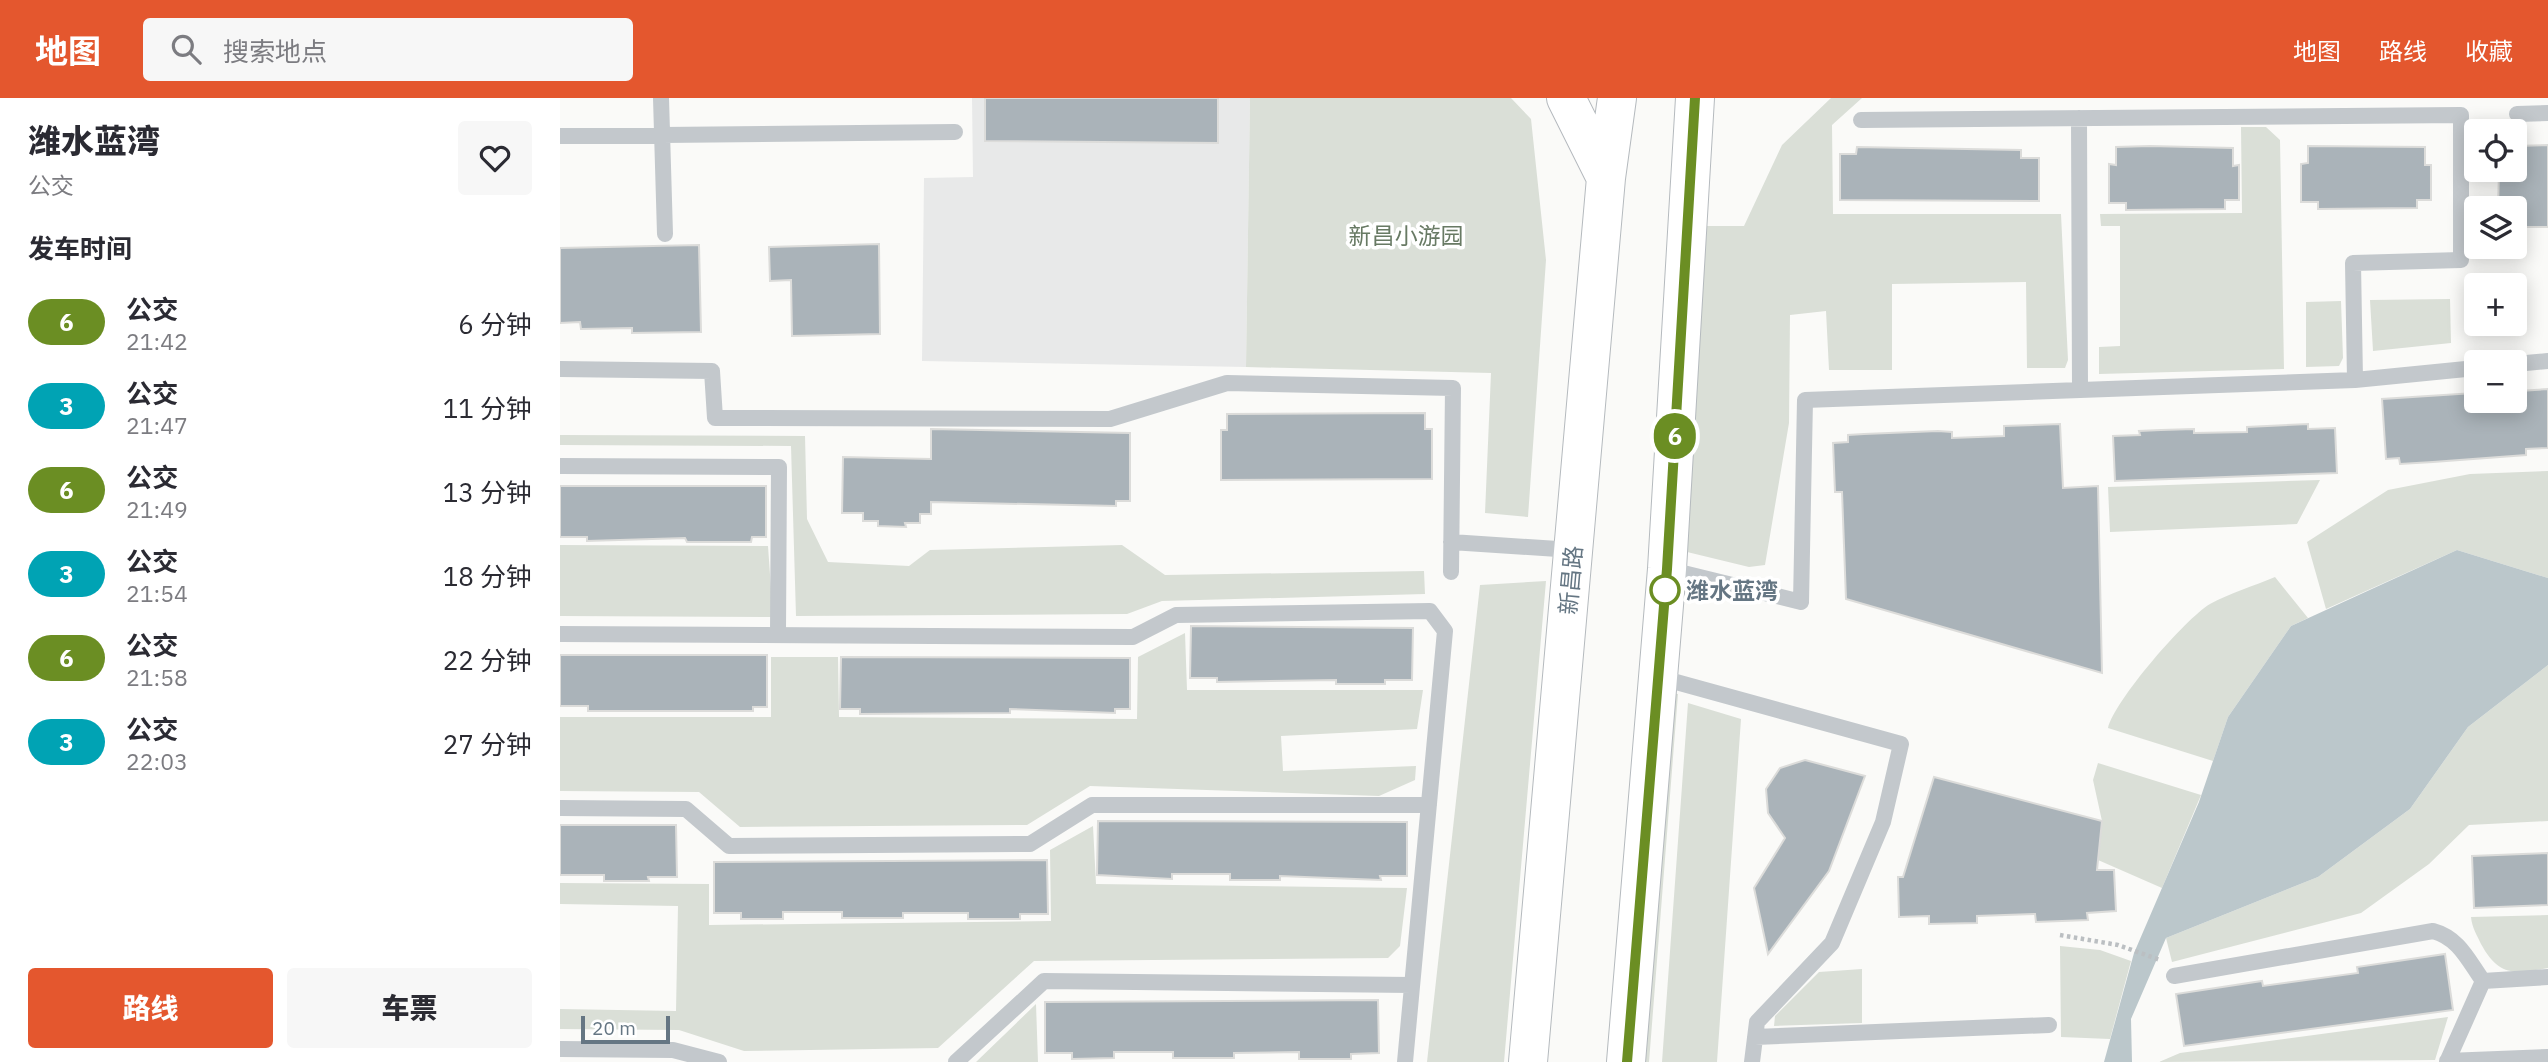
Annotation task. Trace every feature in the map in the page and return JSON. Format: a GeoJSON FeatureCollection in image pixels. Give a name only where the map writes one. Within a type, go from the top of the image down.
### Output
{"type":"FeatureCollection","features":[{"type":"Feature","properties":{"kind":"main road"},"geometry":{"type":"LineString","coordinates":[[1566,98],[1606,178]]}},
{"type":"Feature","properties":{"kind":"main road","name":"新昌路"},"geometry":{"type":"LineString","coordinates":[[1528,1062],[1606,178],[1618,98]]}},
{"type":"Feature","properties":{"kind":"main road"},"geometry":{"type":"LineString","coordinates":[[1626,1062],[1667,569],[1695,98]]}},
{"type":"Feature","properties":{"kind":"main road"},"geometry":{"type":"LineString","coordinates":[[1690,190],[1718,98]]}},
{"type":"Feature","properties":{"kind":"lane"},"geometry":{"type":"LineString","coordinates":[[661,98],[665,234]]}},
{"type":"Feature","properties":{"kind":"lane"},"geometry":{"type":"LineString","coordinates":[[2517,114],[2548,113]]}},
{"type":"Feature","properties":{"kind":"lane"},"geometry":{"type":"LineString","coordinates":[[1861,120],[2461,115],[2461,260],[2353,263],[2356,380]]}},
{"type":"Feature","properties":{"kind":"lane"},"geometry":{"type":"LineString","coordinates":[[2079,118],[2080,390]]}},
{"type":"Feature","properties":{"kind":"lane"},"geometry":{"type":"LineString","coordinates":[[560,136],[955,132]]}},
{"type":"Feature","properties":{"kind":"lane"},"geometry":{"type":"LineString","coordinates":[[2527,363],[2548,361]]}},
{"type":"Feature","properties":{"kind":"lane"},"geometry":{"type":"LineString","coordinates":[[560,369],[712,371],[715,418],[1110,419],[1227,383],[1453,388],[1451,572]]}},
{"type":"Feature","properties":{"kind":"lane"},"geometry":{"type":"LineString","coordinates":[[1667,569],[1801,602],[1805,400],[2356,380],[2464,369]]}},
{"type":"Feature","properties":{"kind":"lane"},"geometry":{"type":"LineString","coordinates":[[560,466],[779,467],[778,634]]}},
{"type":"Feature","properties":{"kind":"lane"},"geometry":{"type":"LineString","coordinates":[[1451,542],[1573,550]]}},
{"type":"Feature","properties":{"kind":"lane"},"geometry":{"type":"LineString","coordinates":[[560,634],[1133,637],[1176,615],[1430,611],[1445,631],[1405,1062]]}},
{"type":"Feature","properties":{"kind":"lane"},"geometry":{"type":"LineString","coordinates":[[1658,677],[1901,744],[1882,822],[1832,943],[1757,1022],[1752,1062]]}},
{"type":"Feature","properties":{"kind":"lane"},"geometry":{"type":"LineString","coordinates":[[560,808],[686,809],[729,846],[1030,844],[1092,805],[1429,805]]}},
{"type":"Feature","properties":{"kind":"lane"},"geometry":{"type":"LineString","coordinates":[[2170,969],[2433,931],[2447,935],[2459,945],[2483,981]]}},
{"type":"Feature","properties":{"kind":"lane"},"geometry":{"type":"LineString","coordinates":[[2483,981],[2548,977]]}},
{"type":"Feature","properties":{"kind":"lane"},"geometry":{"type":"LineString","coordinates":[[956,1062],[1044,981],[1412,985]]}},
{"type":"Feature","properties":{"kind":"lane"},"geometry":{"type":"LineString","coordinates":[[2483,981],[2447,1062],[2548,1057]]}},
{"type":"Feature","properties":{"kind":"lane"},"geometry":{"type":"LineString","coordinates":[[1755,1037],[2049,1025]]}},
{"type":"Feature","properties":{"kind":"lane"},"geometry":{"type":"LineString","coordinates":[[560,1049],[673,1050],[719,1062]]}},
{"type":"Feature","properties":{"kind":"path"},"geometry":{"type":"LineString","coordinates":[[2060,935],[2118,945],[2170,969]]}},
{"type":"Feature","properties":{"kind":"shaded area"},"geometry":{"type":"Polygon","coordinates":[[[972,98],[1250,98],[1246,367],[922,361],[924,178],[973,177],[972,98]]]}},
{"type":"Feature","properties":{"kind":"shaded area"},"geometry":{"type":"Polygon","coordinates":[[[2457,550],[2548,578],[2548,665],[2468,727],[2410,809],[2318,877],[2166,938],[2131,1019],[2132,1062],[2104,1062],[2134,953],[2199,802],[2228,717],[2291,626],[2457,550]]]}},
{"type":"Feature","properties":{"kind":"green space","name":"新昌小游园"},"geometry":{"type":"Polygon","coordinates":[[[1250,98],[1511,98],[1531,119],[1546,260],[1528,517],[1485,513],[1491,373],[1246,367],[1250,98]]]}},
{"type":"Feature","properties":{"kind":"green space"},"geometry":{"type":"Polygon","coordinates":[[[1831,98],[1862,98],[1832,125],[1833,214],[2061,214],[2068,360],[2065,368],[2027,368],[2026,282],[1892,284],[1892,370],[1829,370],[1826,311],[1790,315],[1789,423],[1765,565],[1749,567],[1683,551],[1707,226],[1744,226],[1782,145],[1831,98]]]}},
{"type":"Feature","properties":{"kind":"green space"},"geometry":{"type":"Polygon","coordinates":[[[2241,127],[2266,127],[2280,140],[2284,369],[2099,374],[2099,347],[2120,346],[2120,226],[2101,226],[2100,214],[2242,213],[2241,127]]]}},
{"type":"Feature","properties":{"kind":"green space"},"geometry":{"type":"Polygon","coordinates":[[[2450,299],[2451,343],[2373,351],[2370,300],[2450,299]]]}},
{"type":"Feature","properties":{"kind":"green space"},"geometry":{"type":"Polygon","coordinates":[[[2341,301],[2343,358],[2339,366],[2306,367],[2306,302],[2341,301]]]}},
{"type":"Feature","properties":{"kind":"green space"},"geometry":{"type":"Polygon","coordinates":[[[560,435],[805,436],[807,519],[828,562],[909,566],[930,550],[1122,545],[1165,575],[1424,571],[1425,594],[1162,601],[1127,614],[796,616],[791,446],[560,445],[560,435]]]}},
{"type":"Feature","properties":{"kind":"green space"},"geometry":{"type":"Polygon","coordinates":[[[2548,471],[2548,578],[2457,550],[2326,609],[2307,542],[2388,490],[2470,474],[2548,471]]]}},
{"type":"Feature","properties":{"kind":"green space"},"geometry":{"type":"Polygon","coordinates":[[[2320,480],[2297,524],[2110,532],[2108,487],[2320,480]]]}},
{"type":"Feature","properties":{"kind":"green space"},"geometry":{"type":"Polygon","coordinates":[[[560,545],[768,546],[773,617],[560,616],[560,545]]]}},
{"type":"Feature","properties":{"kind":"green space"},"geometry":{"type":"Polygon","coordinates":[[[2275,577],[2308,618],[2291,626],[2228,717],[2213,761],[2108,728],[2113,715],[2137,680],[2199,612],[2218,600],[2275,577]]]}},
{"type":"Feature","properties":{"kind":"green space"},"geometry":{"type":"Polygon","coordinates":[[[1546,581],[1504,1062],[1427,1062],[1480,585],[1546,581]]]}},
{"type":"Feature","properties":{"kind":"green space"},"geometry":{"type":"Polygon","coordinates":[[[1185,633],[1187,690],[1423,690],[1417,729],[1281,736],[1283,771],[1416,766],[1415,780],[1379,796],[1090,786],[1027,825],[740,827],[699,792],[560,791],[560,717],[771,717],[771,657],[838,657],[839,717],[1137,719],[1138,657],[1185,633]]]}},
{"type":"Feature","properties":{"kind":"green space"},"geometry":{"type":"Polygon","coordinates":[[[2548,665],[2548,821],[2469,825],[2429,864],[2361,913],[2172,962],[2166,938],[2318,877],[2410,809],[2468,727],[2548,665]]]}},
{"type":"Feature","properties":{"kind":"green space"},"geometry":{"type":"Polygon","coordinates":[[[1669,693],[1678,694],[1649,1062],[1641,1062],[1669,693]]]}},
{"type":"Feature","properties":{"kind":"green space"},"geometry":{"type":"Polygon","coordinates":[[[1688,703],[1741,719],[1717,1062],[1662,1062],[1688,703]]]}},
{"type":"Feature","properties":{"kind":"green space"},"geometry":{"type":"Polygon","coordinates":[[[2098,763],[2201,795],[2162,888],[2098,860],[2102,821],[2093,780],[2098,763]]]}},
{"type":"Feature","properties":{"kind":"green space"},"geometry":{"type":"Polygon","coordinates":[[[1093,826],[1096,884],[1407,888],[1400,946],[1388,958],[1034,961],[938,1048],[744,1051],[679,1030],[560,1029],[560,1009],[676,1011],[678,906],[560,904],[560,883],[709,884],[709,925],[1051,921],[1050,850],[1093,826]]]}},
{"type":"Feature","properties":{"kind":"green space"},"geometry":{"type":"Polygon","coordinates":[[[2548,915],[2548,968],[2517,972],[2501,968],[2494,963],[2481,944],[2471,917],[2548,915]]]}},
{"type":"Feature","properties":{"kind":"green space"},"geometry":{"type":"Polygon","coordinates":[[[2060,946],[2100,950],[2131,961],[2110,1039],[2061,1037],[2060,946]]]}},
{"type":"Feature","properties":{"kind":"green space"},"geometry":{"type":"Polygon","coordinates":[[[1862,969],[1862,1023],[1774,1026],[1775,1016],[1819,972],[1862,969]]]}},
{"type":"Feature","properties":{"kind":"green space"},"geometry":{"type":"Polygon","coordinates":[[[1036,1004],[1038,1062],[976,1062],[1036,1004]]]}},
{"type":"Feature","properties":{"kind":"green space"},"geometry":{"type":"Polygon","coordinates":[[[2448,1017],[2435,1060],[2159,1062],[2180,1053],[2448,1017]]]}},
{"type":"Feature","properties":{"kind":"building"},"geometry":{"type":"Polygon","coordinates":[[[985,98],[1218,98],[1218,143],[985,141],[985,98]]]}},
{"type":"Feature","properties":{"kind":"building"},"geometry":{"type":"Polygon","coordinates":[[[2548,145],[2548,227],[2527,227],[2527,196],[2498,196],[2499,182],[2527,182],[2527,146],[2548,145]]]}},
{"type":"Feature","properties":{"kind":"building"},"geometry":{"type":"Polygon","coordinates":[[[2308,146],[2425,147],[2425,165],[2431,165],[2431,200],[2417,200],[2417,208],[2318,209],[2318,202],[2301,202],[2301,164],[2308,163],[2308,146]]]}},
{"type":"Feature","properties":{"kind":"building"},"geometry":{"type":"Polygon","coordinates":[[[1857,147],[2021,150],[2021,158],[2039,158],[2039,201],[1840,200],[1840,154],[1856,154],[1857,147]]]}},
{"type":"Feature","properties":{"kind":"building"},"geometry":{"type":"Polygon","coordinates":[[[2116,147],[2233,148],[2233,166],[2239,165],[2239,200],[2225,200],[2225,209],[2126,210],[2126,203],[2109,203],[2109,164],[2116,165],[2116,147]]]}},
{"type":"Feature","properties":{"kind":"building"},"geometry":{"type":"Polygon","coordinates":[[[879,244],[880,334],[792,336],[791,280],[770,281],[769,247],[879,244]]]}},
{"type":"Feature","properties":{"kind":"building"},"geometry":{"type":"Polygon","coordinates":[[[699,245],[701,332],[632,333],[632,328],[581,329],[580,322],[560,323],[560,248],[699,245]]]}},
{"type":"Feature","properties":{"kind":"building"},"geometry":{"type":"Polygon","coordinates":[[[2548,389],[2548,448],[2526,449],[2526,455],[2433,462],[2400,464],[2399,458],[2386,459],[2382,399],[2464,394],[2464,413],[2527,413],[2527,390],[2548,389]]]}},
{"type":"Feature","properties":{"kind":"building"},"geometry":{"type":"Polygon","coordinates":[[[1425,413],[1425,429],[1432,429],[1432,479],[1221,480],[1221,430],[1227,430],[1227,414],[1425,413]]]}},
{"type":"Feature","properties":{"kind":"building"},"geometry":{"type":"Polygon","coordinates":[[[2060,424],[2063,488],[2098,486],[2102,673],[1846,599],[1842,492],[1835,492],[1833,443],[1848,442],[1848,435],[1864,434],[1938,431],[1952,432],[1952,438],[2004,436],[2004,426],[2060,424]]]}},
{"type":"Feature","properties":{"kind":"building"},"geometry":{"type":"Polygon","coordinates":[[[2308,424],[2308,429],[2335,428],[2337,473],[2115,481],[2113,436],[2140,435],[2139,431],[2194,429],[2194,433],[2247,432],[2247,427],[2308,424]]]}},
{"type":"Feature","properties":{"kind":"building"},"geometry":{"type":"Polygon","coordinates":[[[931,429],[1130,433],[1130,501],[1116,501],[1116,506],[931,502],[931,514],[920,514],[920,523],[905,523],[906,527],[878,526],[878,521],[863,521],[863,513],[842,513],[843,457],[931,459],[931,429]]]}},
{"type":"Feature","properties":{"kind":"building"},"geometry":{"type":"Polygon","coordinates":[[[560,486],[766,486],[766,537],[752,537],[751,542],[687,542],[685,538],[587,541],[587,537],[560,537],[560,486]]]}},
{"type":"Feature","properties":{"kind":"building"},"geometry":{"type":"Polygon","coordinates":[[[1191,626],[1413,628],[1412,680],[1385,680],[1385,684],[1336,684],[1336,680],[1217,682],[1217,678],[1190,678],[1191,626]]]}},
{"type":"Feature","properties":{"kind":"building"},"geometry":{"type":"Polygon","coordinates":[[[560,655],[767,655],[767,707],[753,707],[753,711],[588,711],[588,706],[560,706],[560,655]]]}},
{"type":"Feature","properties":{"kind":"building"},"geometry":{"type":"Polygon","coordinates":[[[841,657],[1130,658],[1130,709],[1115,709],[1115,713],[1010,709],[1010,713],[860,714],[860,709],[840,709],[841,657]]]}},
{"type":"Feature","properties":{"kind":"building"},"geometry":{"type":"Polygon","coordinates":[[[1805,760],[1865,776],[1829,871],[1768,954],[1754,888],[1785,838],[1768,813],[1766,789],[1780,768],[1805,760]]]}},
{"type":"Feature","properties":{"kind":"building"},"geometry":{"type":"Polygon","coordinates":[[[1934,777],[2102,821],[2097,870],[2114,870],[2116,911],[2087,913],[2088,920],[2036,922],[2035,914],[1977,916],[1977,923],[1929,924],[1929,916],[1899,917],[1898,877],[1903,877],[1934,777]]]}},
{"type":"Feature","properties":{"kind":"building"},"geometry":{"type":"Polygon","coordinates":[[[1098,821],[1407,822],[1407,876],[1380,876],[1381,880],[1280,876],[1280,880],[1230,880],[1230,874],[1172,874],[1172,879],[1097,875],[1098,821]]]}},
{"type":"Feature","properties":{"kind":"building"},"geometry":{"type":"Polygon","coordinates":[[[560,825],[676,825],[677,877],[648,877],[649,881],[604,881],[604,875],[560,875],[560,825]]]}},
{"type":"Feature","properties":{"kind":"building"},"geometry":{"type":"Polygon","coordinates":[[[2548,853],[2548,905],[2474,908],[2472,856],[2548,853]]]}},
{"type":"Feature","properties":{"kind":"building"},"geometry":{"type":"Polygon","coordinates":[[[1047,860],[1048,914],[1020,914],[1020,919],[968,919],[968,913],[903,913],[903,918],[842,918],[842,912],[783,912],[783,919],[741,919],[741,913],[714,913],[714,862],[1047,860]]]}},
{"type":"Feature","properties":{"kind":"building"},"geometry":{"type":"Polygon","coordinates":[[[2445,954],[2453,1010],[2184,1046],[2176,994],[2262,981],[2263,986],[2358,973],[2357,967],[2445,954]]]}},
{"type":"Feature","properties":{"kind":"building"},"geometry":{"type":"Polygon","coordinates":[[[1378,1000],[1379,1053],[1351,1054],[1351,1059],[1299,1059],[1299,1052],[1234,1053],[1234,1058],[1173,1058],[1173,1052],[1114,1052],[1114,1058],[1072,1059],[1072,1053],[1045,1053],[1045,1002],[1378,1000]]]}},
{"type":"Feature","properties":{"kind":"bus line","name":"6"},"geometry":{"type":"LineString","coordinates":[[1627,1062],[1667,569],[1695,98]]}},
{"type":"Feature","properties":{"kind":"place","name":"潍水蓝湾"},"geometry":{"type":"Point","coordinates":[1665,590]}}]}
